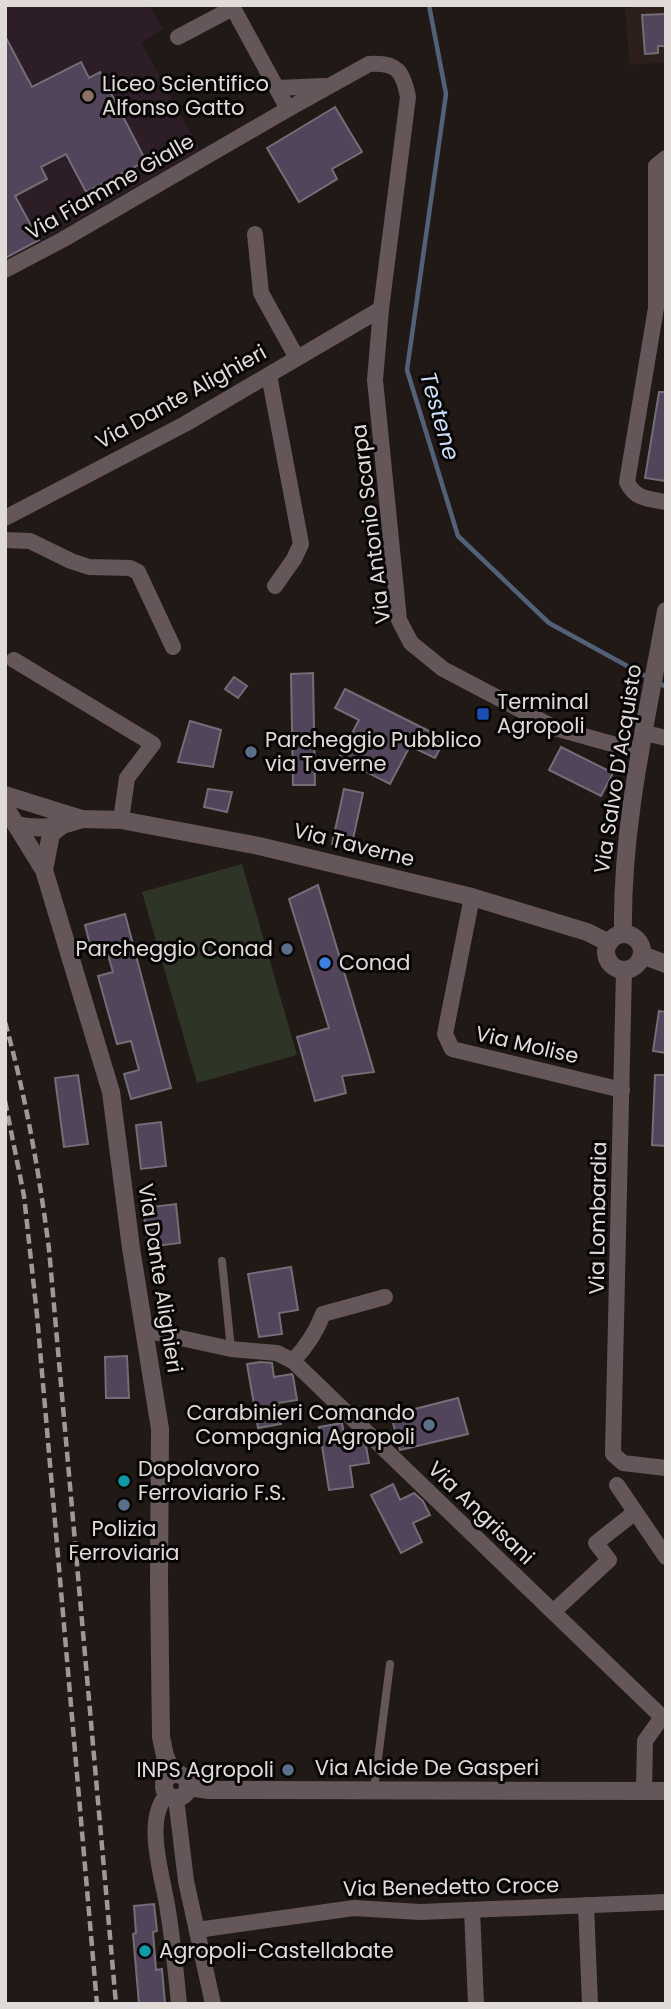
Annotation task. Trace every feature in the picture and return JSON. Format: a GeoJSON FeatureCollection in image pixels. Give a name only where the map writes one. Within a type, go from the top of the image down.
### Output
{"type":"FeatureCollection","features":[{"type":"Feature","properties":{"kind":"street"},"geometry":{"type":"LineString","coordinates":[[178,37],[233,8],[288,109]]}},
{"type":"Feature","properties":{"kind":"street","name":"Via Antonio Scarpa"},"geometry":{"type":"LineString","coordinates":[[288,109],[369,64],[384,63],[397,69],[404,79],[408,97],[381,309],[376,380],[399,620],[411,643],[443,669],[555,728],[642,752]]}},
{"type":"Feature","properties":{"kind":"street"},"geometry":{"type":"LineString","coordinates":[[277,88],[330,86]]}},
{"type":"Feature","properties":{"kind":"street","name":"Via Fiamme Gialle"},"geometry":{"type":"LineString","coordinates":[[5,270],[62,240],[288,109]]}},
{"type":"Feature","properties":{"kind":"street"},"geometry":{"type":"LineString","coordinates":[[666,158],[656,166],[656,308],[627,482],[631,491],[639,497],[666,502]]}},
{"type":"Feature","properties":{"kind":"street","name":"Via Dante Alighieri"},"geometry":{"type":"LineString","coordinates":[[5,518],[185,424],[297,358],[261,293],[255,234]]}},
{"type":"Feature","properties":{"kind":"street"},"geometry":{"type":"LineString","coordinates":[[297,358],[381,309]]}},
{"type":"Feature","properties":{"kind":"street"},"geometry":{"type":"LineString","coordinates":[[269,374],[301,544],[275,586]]}},
{"type":"Feature","properties":{"kind":"street"},"geometry":{"type":"LineString","coordinates":[[5,540],[30,541],[89,567],[130,568],[138,572],[173,647]]}},
{"type":"Feature","properties":{"kind":"street","name":"Via Salvo D'Acquisto"},"geometry":{"type":"LineString","coordinates":[[616,938],[628,831],[666,611]]}},
{"type":"Feature","properties":{"kind":"street"},"geometry":{"type":"LineString","coordinates":[[14,660],[153,744],[127,778],[121,820]]}},
{"type":"Feature","properties":{"kind":"street"},"geometry":{"type":"LineString","coordinates":[[645,731],[666,738]]}},
{"type":"Feature","properties":{"kind":"street","name":"Via Taverne"},"geometry":{"type":"LineString","coordinates":[[5,795],[82,819],[121,820],[259,846],[472,897],[587,932],[616,938]]}},
{"type":"Feature","properties":{"kind":"street","name":"Via Dante Alighieri"},"geometry":{"type":"LineString","coordinates":[[5,807],[44,870],[111,1092],[160,1429],[161,1737],[173,1774],[184,1777],[178,1793]]}},
{"type":"Feature","properties":{"kind":"street"},"geometry":{"type":"LineString","coordinates":[[16,825],[31,813],[52,810]]}},
{"type":"Feature","properties":{"kind":"street","name":"Via Taverne"},"geometry":{"type":"LineString","coordinates":[[16,825],[35,829],[61,826],[82,819]]}},
{"type":"Feature","properties":{"kind":"street"},"geometry":{"type":"LineString","coordinates":[[44,870],[51,834],[61,826]]}},
{"type":"Feature","properties":{"kind":"street","name":"Via Molise"},"geometry":{"type":"LineString","coordinates":[[472,897],[445,1034],[452,1049],[622,1090]]}},
{"type":"Feature","properties":{"kind":"street"},"geometry":{"type":"LineString","coordinates":[[616,938],[638,940],[642,955],[634,967],[624,970],[610,963],[606,953],[616,938]]}},
{"type":"Feature","properties":{"kind":"street"},"geometry":{"type":"LineString","coordinates":[[642,955],[666,964]]}},
{"type":"Feature","properties":{"kind":"street","name":"Via Lombardia"},"geometry":{"type":"LineString","coordinates":[[624,970],[613,1454],[623,1463],[666,1468]]}},
{"type":"Feature","properties":{"kind":"street"},"geometry":{"type":"LineString","coordinates":[[293,1361],[317,1330],[323,1314],[385,1297]]}},
{"type":"Feature","properties":{"kind":"street","name":"Via Angrisani"},"geometry":{"type":"LineString","coordinates":[[144,1330],[231,1349],[277,1353],[293,1361],[662,1717],[645,1741],[644,1791]]}},
{"type":"Feature","properties":{"kind":"street"},"geometry":{"type":"LineString","coordinates":[[617,1485],[666,1558]]}},
{"type":"Feature","properties":{"kind":"street"},"geometry":{"type":"LineString","coordinates":[[553,1612],[609,1560],[596,1543],[634,1513]]}},
{"type":"Feature","properties":{"kind":"street","name":"Via Alcide De Gasperi"},"geometry":{"type":"LineString","coordinates":[[178,1793],[209,1790],[666,1791]]}},
{"type":"Feature","properties":{"kind":"street"},"geometry":{"type":"LineString","coordinates":[[179,2004],[168,1910],[158,1859],[156,1827],[159,1805],[178,1793],[186,1881],[214,2004]]}},
{"type":"Feature","properties":{"kind":"street","name":"Via Benedetto Croce"},"geometry":{"type":"LineString","coordinates":[[197,1930],[354,1908],[420,1912],[666,1902]]}},
{"type":"Feature","properties":{"kind":"street"},"geometry":{"type":"LineString","coordinates":[[586,1905],[590,2004]]}},
{"type":"Feature","properties":{"kind":"street"},"geometry":{"type":"LineString","coordinates":[[472,1910],[476,2004]]}},
{"type":"Feature","properties":{"kind":"lane"},"geometry":{"type":"LineString","coordinates":[[222,1261],[231,1349]]}},
{"type":"Feature","properties":{"kind":"lane"},"geometry":{"type":"LineString","coordinates":[[374,1790],[390,1664]]}},
{"type":"Feature","properties":{"kind":"shaded area","name":"Liceo Scientifico Alfonso Gatto"},"geometry":{"type":"Polygon","coordinates":[[[5,5],[149,5],[163,29],[141,42],[200,150],[5,261],[5,5]]]}},
{"type":"Feature","properties":{"kind":"shaded area"},"geometry":{"type":"Polygon","coordinates":[[[633,5],[666,5],[666,62],[630,65],[625,9],[633,5]]]}},
{"type":"Feature","properties":{"kind":"green space"},"geometry":{"type":"Polygon","coordinates":[[[242,864],[297,1055],[197,1083],[142,892],[242,864]]]}},
{"type":"Feature","properties":{"kind":"building"},"geometry":{"type":"Polygon","coordinates":[[[666,14],[666,46],[658,46],[658,53],[645,54],[642,15],[666,14]]]}},
{"type":"Feature","properties":{"kind":"building"},"geometry":{"type":"Polygon","coordinates":[[[5,36],[32,87],[81,62],[89,78],[100,72],[146,161],[86,192],[66,154],[41,167],[47,179],[15,196],[39,240],[5,258],[5,36]]]}},
{"type":"Feature","properties":{"kind":"building"},"geometry":{"type":"Polygon","coordinates":[[[335,107],[362,152],[332,169],[337,179],[299,202],[267,148],[335,107]]]}},
{"type":"Feature","properties":{"kind":"building"},"geometry":{"type":"Polygon","coordinates":[[[659,392],[666,392],[666,481],[645,478],[659,392]]]}},
{"type":"Feature","properties":{"kind":"building"},"geometry":{"type":"Polygon","coordinates":[[[313,673],[315,785],[293,785],[291,674],[313,673]]]}},
{"type":"Feature","properties":{"kind":"building"},"geometry":{"type":"Polygon","coordinates":[[[234,677],[247,686],[238,698],[225,689],[234,677]]]}},
{"type":"Feature","properties":{"kind":"building"},"geometry":{"type":"Polygon","coordinates":[[[345,689],[445,739],[435,758],[410,746],[390,784],[339,758],[359,720],[335,708],[345,689]]]}},
{"type":"Feature","properties":{"kind":"building"},"geometry":{"type":"Polygon","coordinates":[[[190,721],[221,730],[213,767],[178,762],[190,721]]]}},
{"type":"Feature","properties":{"kind":"building"},"geometry":{"type":"Polygon","coordinates":[[[561,747],[613,773],[601,796],[549,770],[561,747]]]}},
{"type":"Feature","properties":{"kind":"building"},"geometry":{"type":"Polygon","coordinates":[[[208,789],[232,792],[227,812],[204,807],[208,789]]]}},
{"type":"Feature","properties":{"kind":"building"},"geometry":{"type":"Polygon","coordinates":[[[344,789],[363,793],[351,848],[332,844],[344,789]]]}},
{"type":"Feature","properties":{"kind":"building","name":"Conad"},"geometry":{"type":"Polygon","coordinates":[[[318,885],[374,1072],[342,1076],[346,1093],[315,1101],[297,1037],[329,1028],[289,899],[318,885]]]}},
{"type":"Feature","properties":{"kind":"building"},"geometry":{"type":"Polygon","coordinates":[[[125,914],[171,1088],[131,1099],[124,1074],[139,1070],[131,1041],[117,1044],[98,976],[113,972],[105,945],[91,949],[85,925],[125,914]]]}},
{"type":"Feature","properties":{"kind":"building"},"geometry":{"type":"Polygon","coordinates":[[[659,1011],[666,1012],[666,1053],[653,1051],[659,1011]]]}},
{"type":"Feature","properties":{"kind":"building"},"geometry":{"type":"Polygon","coordinates":[[[78,1075],[88,1144],[64,1147],[55,1078],[78,1075]]]}},
{"type":"Feature","properties":{"kind":"building"},"geometry":{"type":"Polygon","coordinates":[[[655,1075],[666,1075],[666,1146],[652,1145],[655,1075]]]}},
{"type":"Feature","properties":{"kind":"building"},"geometry":{"type":"Polygon","coordinates":[[[161,1122],[166,1166],[141,1169],[136,1125],[161,1122]]]}},
{"type":"Feature","properties":{"kind":"building"},"geometry":{"type":"Polygon","coordinates":[[[176,1204],[180,1243],[148,1247],[143,1208],[176,1204]]]}},
{"type":"Feature","properties":{"kind":"building"},"geometry":{"type":"Polygon","coordinates":[[[291,1267],[298,1310],[279,1313],[282,1334],[259,1337],[248,1274],[291,1267]]]}},
{"type":"Feature","properties":{"kind":"building"},"geometry":{"type":"Polygon","coordinates":[[[127,1356],[129,1398],[106,1398],[105,1357],[127,1356]]]}},
{"type":"Feature","properties":{"kind":"building"},"geometry":{"type":"Polygon","coordinates":[[[272,1363],[274,1377],[292,1374],[297,1400],[278,1403],[281,1424],[258,1428],[247,1364],[272,1363]]]}},
{"type":"Feature","properties":{"kind":"building","name":"Carabinieri Comando Compagnia Agropoli"},"geometry":{"type":"Polygon","coordinates":[[[458,1398],[468,1434],[400,1450],[391,1415],[458,1398]]]}},
{"type":"Feature","properties":{"kind":"building"},"geometry":{"type":"Polygon","coordinates":[[[342,1423],[345,1440],[358,1438],[366,1446],[369,1463],[350,1466],[353,1487],[329,1490],[319,1427],[342,1423]]]}},
{"type":"Feature","properties":{"kind":"building"},"geometry":{"type":"Polygon","coordinates":[[[393,1484],[400,1500],[414,1493],[423,1501],[430,1515],[413,1523],[422,1542],[401,1553],[371,1495],[393,1484]]]}},
{"type":"Feature","properties":{"kind":"building","name":"Agropoli-Castellabate"},"geometry":{"type":"Polygon","coordinates":[[[154,1904],[157,1931],[153,1932],[156,1970],[162,1969],[165,2003],[139,2004],[133,1934],[136,1933],[134,1906],[154,1904]]]}},
{"type":"Feature","properties":{"kind":"waterway","name":"Testene"},"geometry":{"type":"LineString","coordinates":[[429,5],[446,94],[407,370],[458,536],[549,623],[649,678]]}},
{"type":"Feature","properties":{"kind":"waterway","name":"Testene"},"geometry":{"type":"LineString","coordinates":[[657,682],[666,687]]}},
{"type":"Feature","properties":{"kind":"railway"},"geometry":{"type":"LineString","coordinates":[[5,1022],[31,1135],[49,1249],[116,2004]]}},
{"type":"Feature","properties":{"kind":"railway"},"geometry":{"type":"LineString","coordinates":[[5,1101],[24,1196],[37,1315],[97,2004]]}},
{"type":"Feature","properties":{"kind":"place","name":"Liceo Scientifico Alfonso Gatto"},"geometry":{"type":"Point","coordinates":[88,96]}},
{"type":"Feature","properties":{"kind":"place","name":"Terminal Agropoli"},"geometry":{"type":"Point","coordinates":[483,714]}},
{"type":"Feature","properties":{"kind":"place","name":"Parcheggio Pubblico via Taverne"},"geometry":{"type":"Point","coordinates":[251,752]}},
{"type":"Feature","properties":{"kind":"place","name":"Parcheggio Conad"},"geometry":{"type":"Point","coordinates":[287,949]}},
{"type":"Feature","properties":{"kind":"place","name":"Conad"},"geometry":{"type":"Point","coordinates":[325,963]}},
{"type":"Feature","properties":{"kind":"place","name":"Carabinieri Comando Compagnia Agropoli"},"geometry":{"type":"Point","coordinates":[429,1425]}},
{"type":"Feature","properties":{"kind":"place","name":"Dopolavoro Ferroviario F.S."},"geometry":{"type":"Point","coordinates":[124,1481]}},
{"type":"Feature","properties":{"kind":"place","name":"Polizia Ferroviaria"},"geometry":{"type":"Point","coordinates":[124,1505]}},
{"type":"Feature","properties":{"kind":"place","name":"INPS Agropoli"},"geometry":{"type":"Point","coordinates":[288,1770]}},
{"type":"Feature","properties":{"kind":"place","name":"Agropoli-Castellabate"},"geometry":{"type":"Point","coordinates":[145,1951]}}]}
